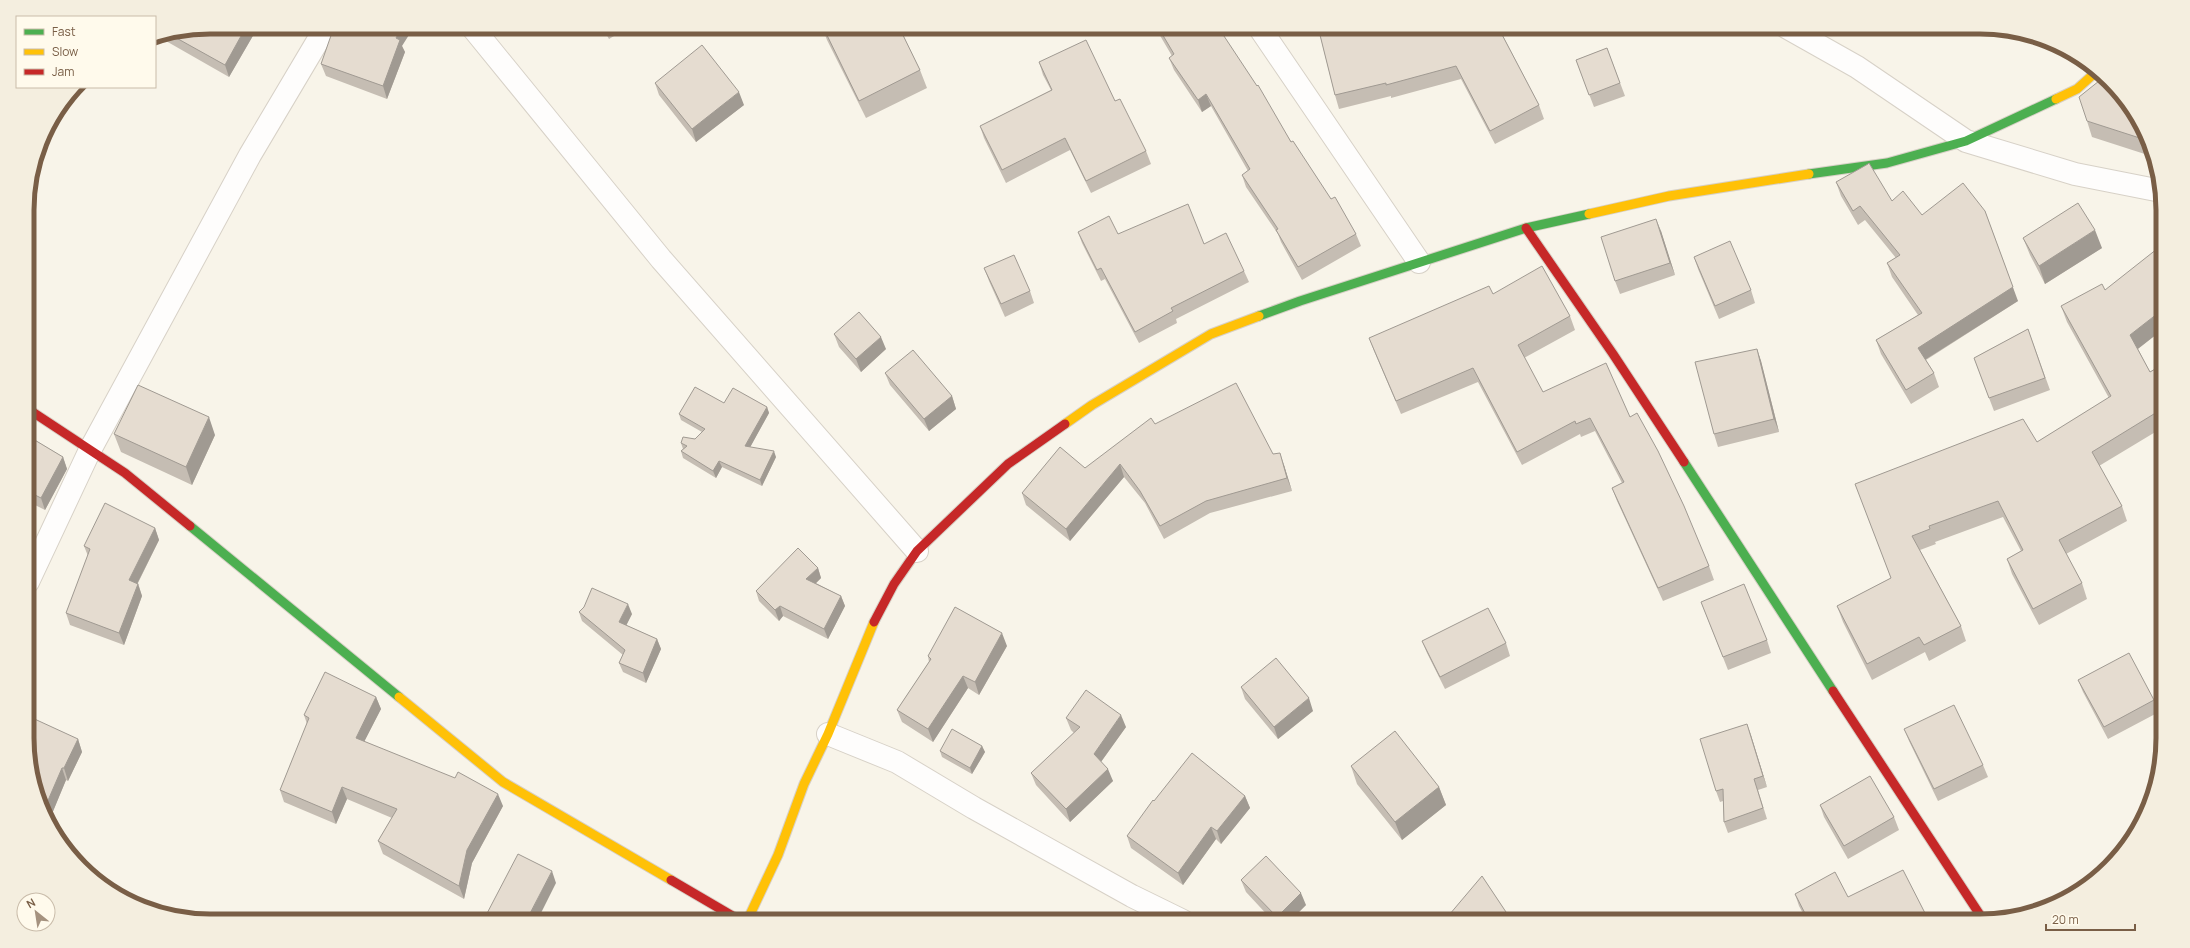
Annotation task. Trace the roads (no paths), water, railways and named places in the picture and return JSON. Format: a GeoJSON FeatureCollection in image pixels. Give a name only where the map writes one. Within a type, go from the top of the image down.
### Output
{"type":"FeatureCollection","features":[{"type":"Feature","properties":{"kind":"street"},"geometry":{"type":"LineString","coordinates":[[34,569],[90,450],[250,155],[322,34]]}},
{"type":"Feature","properties":{"kind":"street"},"geometry":{"type":"LineString","coordinates":[[478,34],[661,258],[917,551]]}},
{"type":"Feature","properties":{"kind":"street"},"geometry":{"type":"LineString","coordinates":[[1264,34],[1419,262]]}},
{"type":"Feature","properties":{"kind":"street"},"geometry":{"type":"LineString","coordinates":[[1798,34],[1857,67],[1966,141],[2075,174],[2154,190]]}},
{"type":"Feature","properties":{"kind":"street"},"geometry":{"type":"LineString","coordinates":[[750,914],[778,855],[804,784],[828,734],[869,631],[894,584],[917,551],[1008,464],[1092,405],[1211,334],[1300,301],[1526,228],[1669,196],[1806,174],[1887,163],[1966,141],[2077,89],[2093,75]]}},
{"type":"Feature","properties":{"kind":"street"},"geometry":{"type":"LineString","coordinates":[[1526,228],[1613,354],[1979,914]]}},
{"type":"Feature","properties":{"kind":"street"},"geometry":{"type":"LineString","coordinates":[[34,413],[125,473],[502,782],[728,914]]}},
{"type":"Feature","properties":{"kind":"street"},"geometry":{"type":"LineString","coordinates":[[828,734],[897,762],[1132,896],[1169,914]]}}]}
